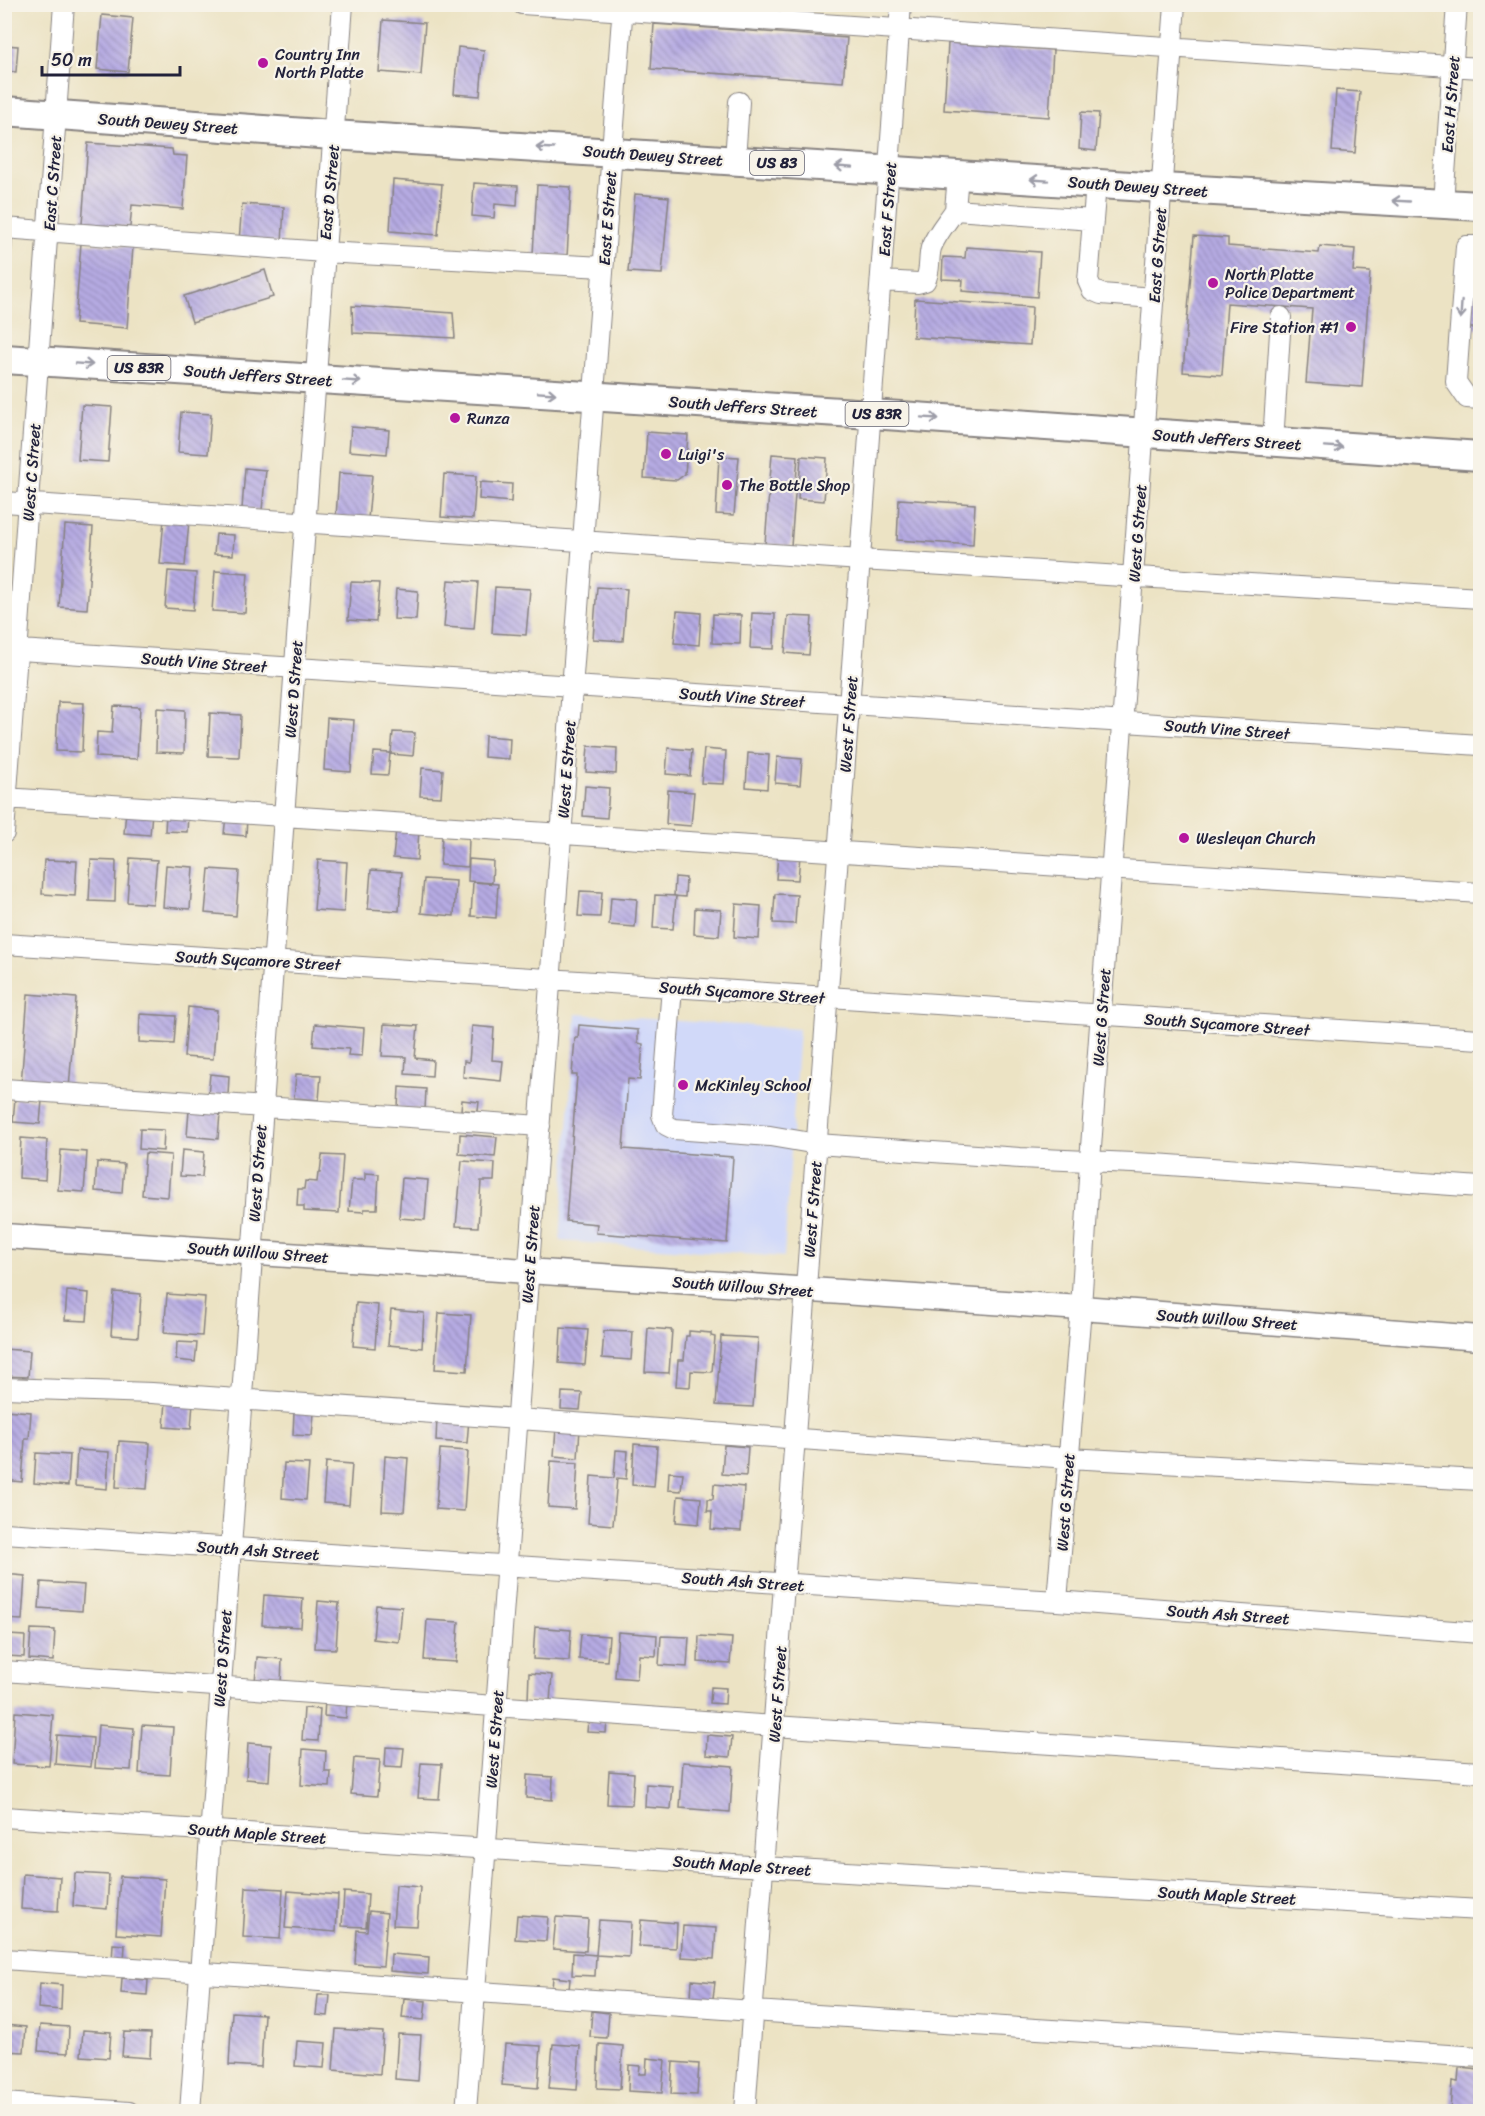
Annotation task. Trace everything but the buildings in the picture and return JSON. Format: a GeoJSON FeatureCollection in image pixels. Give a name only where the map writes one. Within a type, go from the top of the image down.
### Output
{"type":"FeatureCollection","features":[{"type":"Feature","properties":{"kind":"highway","name":"South Dewey Street"},"geometry":{"type":"LineString","coordinates":[[4,111],[333,135],[1480,206]]}},
{"type":"Feature","properties":{"kind":"highway","name":"South Jeffers Street"},"geometry":{"type":"LineString","coordinates":[[4,359],[872,414],[1480,456]]}},
{"type":"Feature","properties":{"kind":"main road","name":"South Willow Street"},"geometry":{"type":"LineString","coordinates":[[4,1236],[1081,1308],[1480,1338]]}},
{"type":"Feature","properties":{"kind":"street","name":"East C Street"},"geometry":{"type":"LineString","coordinates":[[39,361],[64,4]]}},
{"type":"Feature","properties":{"kind":"street","name":"East D Street"},"geometry":{"type":"LineString","coordinates":[[316,379],[343,4]]}},
{"type":"Feature","properties":{"kind":"street"},"geometry":{"type":"LineString","coordinates":[[522,4],[623,8],[899,30],[1480,68]]}},
{"type":"Feature","properties":{"kind":"street","name":"East F Street"},"geometry":{"type":"LineString","coordinates":[[872,414],[901,4]]}},
{"type":"Feature","properties":{"kind":"street","name":"East G Street"},"geometry":{"type":"LineString","coordinates":[[1144,433],[1175,4]]}},
{"type":"Feature","properties":{"kind":"street","name":"East H Street"},"geometry":{"type":"LineString","coordinates":[[1443,202],[1457,4]]}},
{"type":"Feature","properties":{"kind":"street","name":"East E Street"},"geometry":{"type":"LineString","coordinates":[[594,396],[623,8]]}},
{"type":"Feature","properties":{"kind":"street"},"geometry":{"type":"LineString","coordinates":[[735,160],[740,102]]}},
{"type":"Feature","properties":{"kind":"street"},"geometry":{"type":"LineString","coordinates":[[881,281],[918,284],[925,281],[931,247],[955,210],[958,175]]}},
{"type":"Feature","properties":{"kind":"street"},"geometry":{"type":"LineString","coordinates":[[1096,184],[1088,280],[1092,290],[1101,294],[1154,298]]}},
{"type":"Feature","properties":{"kind":"street"},"geometry":{"type":"LineString","coordinates":[[955,210],[1093,220]]}},
{"type":"Feature","properties":{"kind":"street"},"geometry":{"type":"LineString","coordinates":[[4,228],[324,252],[603,267]]}},
{"type":"Feature","properties":{"kind":"street"},"geometry":{"type":"LineString","coordinates":[[1480,246],[1466,246],[1456,382],[1467,398],[1480,399]]}},
{"type":"Feature","properties":{"kind":"street"},"geometry":{"type":"LineString","coordinates":[[1273,442],[1281,316]]}},
{"type":"Feature","properties":{"kind":"street","name":"West C Street"},"geometry":{"type":"LineString","coordinates":[[4,833],[11,649],[29,503],[39,361]]}},
{"type":"Feature","properties":{"kind":"street","name":"West D Street"},"geometry":{"type":"LineString","coordinates":[[190,2112],[240,1399],[316,379]]}},
{"type":"Feature","properties":{"kind":"street","name":"West E Street"},"geometry":{"type":"LineString","coordinates":[[466,2112],[594,396]]}},
{"type":"Feature","properties":{"kind":"street","name":"West F Street"},"geometry":{"type":"LineString","coordinates":[[745,2112],[872,414]]}},
{"type":"Feature","properties":{"kind":"street","name":"West G Street"},"geometry":{"type":"LineString","coordinates":[[1057,1601],[1081,1308],[1144,433]]}},
{"type":"Feature","properties":{"kind":"street"},"geometry":{"type":"LineString","coordinates":[[4,502],[583,542],[1480,598]]}},
{"type":"Feature","properties":{"kind":"street","name":"South Vine Street"},"geometry":{"type":"LineString","coordinates":[[11,649],[1480,745]]}},
{"type":"Feature","properties":{"kind":"street"},"geometry":{"type":"LineString","coordinates":[[6,798],[1480,893]]}},
{"type":"Feature","properties":{"kind":"street","name":"South Sycamore Street"},"geometry":{"type":"LineString","coordinates":[[4,944],[1480,1039]]}},
{"type":"Feature","properties":{"kind":"street"},"geometry":{"type":"LineString","coordinates":[[672,987],[662,1115],[666,1125],[674,1129],[770,1136],[817,1144],[1020,1158],[1155,1164],[1480,1187]]}},
{"type":"Feature","properties":{"kind":"street"},"geometry":{"type":"LineString","coordinates":[[4,1089],[540,1126]]}},
{"type":"Feature","properties":{"kind":"street"},"geometry":{"type":"LineString","coordinates":[[4,1388],[152,1393],[1068,1458],[1480,1480]]}},
{"type":"Feature","properties":{"kind":"street","name":"South Ash Street"},"geometry":{"type":"LineString","coordinates":[[4,1533],[1057,1601],[1480,1633]]}},
{"type":"Feature","properties":{"kind":"street"},"geometry":{"type":"LineString","coordinates":[[4,1671],[774,1726],[1480,1772]]}},
{"type":"Feature","properties":{"kind":"street","name":"South Maple Street"},"geometry":{"type":"LineString","coordinates":[[4,1817],[764,1867],[1480,1910]]}},
{"type":"Feature","properties":{"kind":"street"},"geometry":{"type":"LineString","coordinates":[[4,1959],[753,2011],[1480,2057]]}},
{"type":"Feature","properties":{"kind":"street"},"geometry":{"type":"LineString","coordinates":[[4,2103],[129,2112]]}},
{"type":"Feature","properties":{"kind":"shaded area","name":"McKinley School"},"geometry":{"type":"Polygon","coordinates":[[[576,1014],[799,1029],[784,1257],[560,1241],[576,1014]]]}},
{"type":"Feature","properties":{"kind":"place","name":"Country Inn North Platte"},"geometry":{"type":"Point","coordinates":[263,63]}},
{"type":"Feature","properties":{"kind":"place","name":"North Platte Police Department"},"geometry":{"type":"Point","coordinates":[1213,283]}},
{"type":"Feature","properties":{"kind":"place","name":"Fire Station #1"},"geometry":{"type":"Point","coordinates":[1351,327]}},
{"type":"Feature","properties":{"kind":"place","name":"Runza"},"geometry":{"type":"Point","coordinates":[455,418]}},
{"type":"Feature","properties":{"kind":"place","name":"Luigi's"},"geometry":{"type":"Point","coordinates":[666,454]}},
{"type":"Feature","properties":{"kind":"place","name":"The Bottle Shop"},"geometry":{"type":"Point","coordinates":[727,485]}},
{"type":"Feature","properties":{"kind":"place","name":"Wesleyan Church"},"geometry":{"type":"Point","coordinates":[1184,838]}},
{"type":"Feature","properties":{"kind":"place","name":"McKinley School"},"geometry":{"type":"Point","coordinates":[683,1085]}}]}
